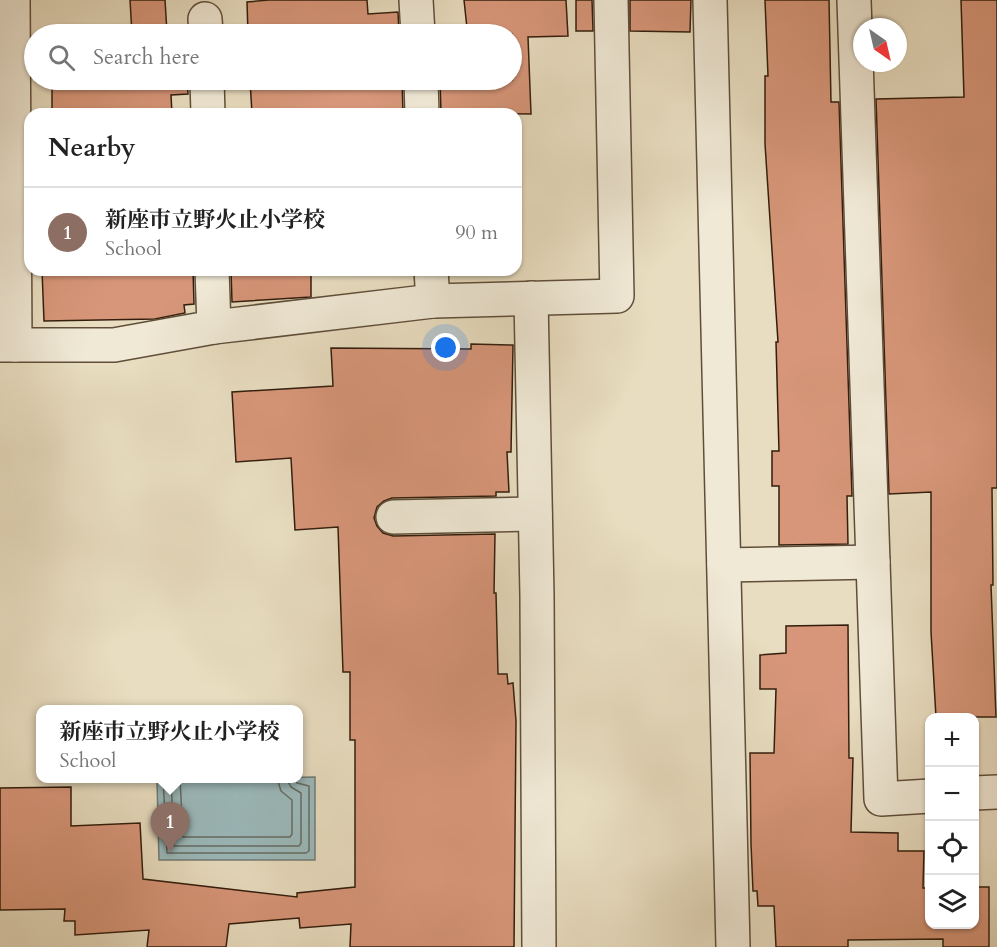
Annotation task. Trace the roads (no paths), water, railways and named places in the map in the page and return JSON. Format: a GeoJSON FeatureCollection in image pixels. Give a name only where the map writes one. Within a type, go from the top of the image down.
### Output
{"type":"FeatureCollection","features":[{"type":"Feature","properties":{"kind":"street"},"geometry":{"type":"LineString","coordinates":[[13,0],[7,345],[114,345],[432,286],[531,298],[617,296],[611,0]]}},
{"type":"Feature","properties":{"kind":"street"},"geometry":{"type":"LineString","coordinates":[[416,0],[417,24]]}},
{"type":"Feature","properties":{"kind":"street"},"geometry":{"type":"LineString","coordinates":[[710,0],[733,947]]}},
{"type":"Feature","properties":{"kind":"street"},"geometry":{"type":"LineString","coordinates":[[854,0],[881,799],[925,796]]}},
{"type":"Feature","properties":{"kind":"street"},"geometry":{"type":"LineString","coordinates":[[207,90],[208,108]]}},
{"type":"Feature","properties":{"kind":"street"},"geometry":{"type":"LineString","coordinates":[[421,90],[422,108]]}},
{"type":"Feature","properties":{"kind":"street"},"geometry":{"type":"LineString","coordinates":[[212,276],[214,327]]}},
{"type":"Feature","properties":{"kind":"street"},"geometry":{"type":"LineString","coordinates":[[531,298],[539,947]]}},
{"type":"Feature","properties":{"kind":"street"},"geometry":{"type":"LineString","coordinates":[[393,517],[535,514]]}},
{"type":"Feature","properties":{"kind":"street"},"geometry":{"type":"LineString","coordinates":[[724,565],[873,562]]}},
{"type":"Feature","properties":{"kind":"street"},"geometry":{"type":"LineString","coordinates":[[979,793],[997,792]]}},
{"type":"Feature","properties":{"kind":"water"},"geometry":{"type":"Polygon","coordinates":[[[303,777],[315,777],[315,860],[159,860],[157,783],[303,783],[303,777]]]}},
{"type":"Feature","properties":{"kind":"place","name":"新座市立野火止小学校"},"geometry":{"type":"Point","coordinates":[170,852]}}]}
